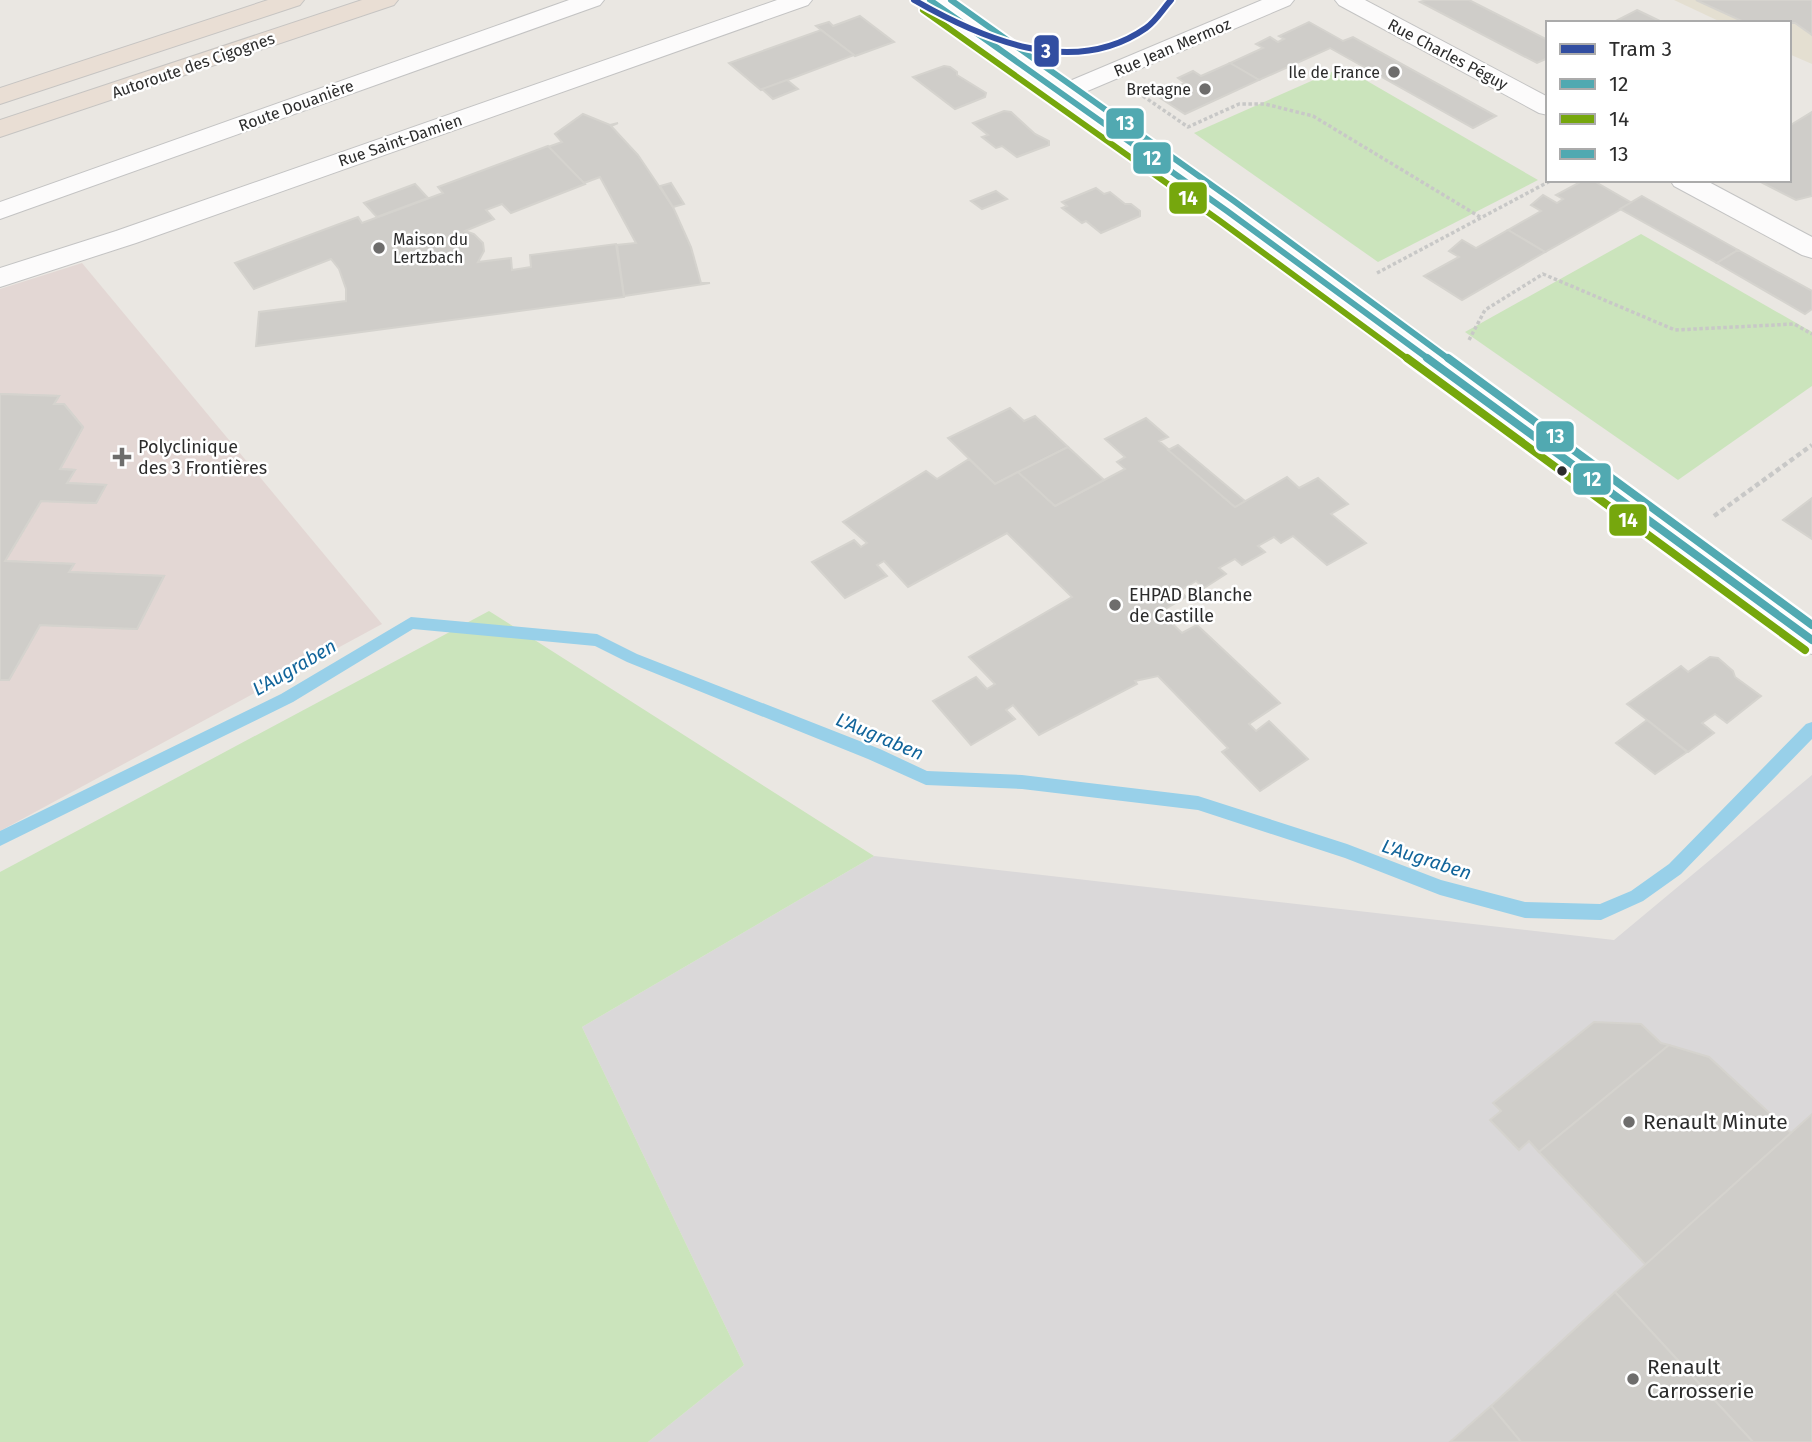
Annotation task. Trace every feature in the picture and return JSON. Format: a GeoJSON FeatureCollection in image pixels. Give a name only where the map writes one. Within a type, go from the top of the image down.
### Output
{"type":"FeatureCollection","features":[{"type":"Feature","properties":{"kind":"highway","name":"Autoroute des Cigognes"},"geometry":{"type":"LineString","coordinates":[[0,96],[292,0]]}},
{"type":"Feature","properties":{"kind":"highway","name":"Autoroute des Cigognes"},"geometry":{"type":"LineString","coordinates":[[0,129],[386,0]]}},
{"type":"Feature","properties":{"kind":"main road","name":"Route Douanière"},"geometry":{"type":"LineString","coordinates":[[0,211],[592,0]]}},
{"type":"Feature","properties":{"kind":"main road","name":"Rue Saint-Damien"},"geometry":{"type":"LineString","coordinates":[[0,278],[115,241],[800,0]]}},
{"type":"Feature","properties":{"kind":"main road"},"geometry":{"type":"LineString","coordinates":[[930,0],[1339,293],[1812,640]]}},
{"type":"Feature","properties":{"kind":"main road","name":"Rue Jean Mermoz"},"geometry":{"type":"LineString","coordinates":[[1062,93],[1282,0]]}},
{"type":"Feature","properties":{"kind":"main road","name":"Rue Charles Péguy"},"geometry":{"type":"LineString","coordinates":[[1348,0],[1546,106]]}},
{"type":"Feature","properties":{"kind":"main road"},"geometry":{"type":"LineString","coordinates":[[1688,182],[1805,238]]}},
{"type":"Feature","properties":{"kind":"path"},"geometry":{"type":"LineString","coordinates":[[1110,73],[1188,127],[1239,104],[1265,104],[1313,116],[1480,217]]}},
{"type":"Feature","properties":{"kind":"path"},"geometry":{"type":"LineString","coordinates":[[1339,293],[1548,182]]}},
{"type":"Feature","properties":{"kind":"path"},"geometry":{"type":"LineString","coordinates":[[1442,369],[1466,344],[1485,310],[1542,274],[1675,330],[1794,324],[1812,334]]}},
{"type":"Feature","properties":{"kind":"path"},"geometry":{"type":"LineString","coordinates":[[1668,535],[1690,519],[1717,516],[1812,445]]}},
{"type":"Feature","properties":{"kind":"shaded area"},"geometry":{"type":"Polygon","coordinates":[[[1674,0],[1812,0],[1812,64],[1791,55],[1791,21],[1719,21],[1674,0]]]}},
{"type":"Feature","properties":{"kind":"shaded area","name":"Polyclinique des 3 Frontières"},"geometry":{"type":"Polygon","coordinates":[[[82,263],[382,624],[0,831],[0,289],[82,263]]]}},
{"type":"Feature","properties":{"kind":"shaded area"},"geometry":{"type":"Polygon","coordinates":[[[1812,775],[1812,1442],[648,1442],[744,1365],[582,1027],[874,856],[1614,940],[1812,775]]]}},
{"type":"Feature","properties":{"kind":"green space"},"geometry":{"type":"Polygon","coordinates":[[[1343,67],[1538,180],[1378,262],[1194,133],[1343,67]]]}},
{"type":"Feature","properties":{"kind":"green space"},"geometry":{"type":"Polygon","coordinates":[[[1641,234],[1812,332],[1812,386],[1678,480],[1465,332],[1641,234]]]}},
{"type":"Feature","properties":{"kind":"green space"},"geometry":{"type":"Polygon","coordinates":[[[489,611],[874,856],[582,1027],[744,1365],[648,1442],[0,1442],[0,872],[489,611]]]}},
{"type":"Feature","properties":{"kind":"building"},"geometry":{"type":"Polygon","coordinates":[[[1469,0],[1546,39],[1546,59],[1537,63],[1420,2],[1469,0]]]}},
{"type":"Feature","properties":{"kind":"building"},"geometry":{"type":"Polygon","coordinates":[[[1696,0],[1812,0],[1812,35],[1791,21],[1742,21],[1696,0]]]}},
{"type":"Feature","properties":{"kind":"building"},"geometry":{"type":"Polygon","coordinates":[[[1637,10],[1660,21],[1616,21],[1637,10]]]}},
{"type":"Feature","properties":{"kind":"building"},"geometry":{"type":"Polygon","coordinates":[[[860,16],[894,42],[855,56],[816,26],[829,22],[833,26],[860,16]]]}},
{"type":"Feature","properties":{"kind":"building","name":"Ile de France"},"geometry":{"type":"Polygon","coordinates":[[[1309,22],[1343,41],[1353,37],[1496,116],[1473,128],[1330,48],[1259,80],[1230,63],[1263,48],[1256,44],[1270,37],[1278,42],[1284,39],[1279,36],[1309,22]]]}},
{"type":"Feature","properties":{"kind":"building"},"geometry":{"type":"Polygon","coordinates":[[[821,30],[854,55],[761,90],[729,63],[821,30]]]}},
{"type":"Feature","properties":{"kind":"building","name":"Bretagne"},"geometry":{"type":"Polygon","coordinates":[[[1230,63],[1259,80],[1185,114],[1157,96],[1185,83],[1178,78],[1193,71],[1201,76],[1230,63]]]}},
{"type":"Feature","properties":{"kind":"building"},"geometry":{"type":"Polygon","coordinates":[[[944,66],[950,67],[957,75],[986,93],[985,97],[955,109],[913,77],[944,66]]]}},
{"type":"Feature","properties":{"kind":"building"},"geometry":{"type":"Polygon","coordinates":[[[787,80],[798,89],[773,99],[762,89],[787,80]]]}},
{"type":"Feature","properties":{"kind":"building"},"geometry":{"type":"Polygon","coordinates":[[[1004,111],[1011,112],[1035,134],[1049,141],[1049,145],[1017,157],[1002,146],[996,148],[982,137],[988,135],[973,123],[1004,111]]]}},
{"type":"Feature","properties":{"kind":"building"},"geometry":{"type":"Polygon","coordinates":[[[1812,112],[1812,196],[1796,200],[1761,182],[1791,182],[1791,125],[1812,112]]]}},
{"type":"Feature","properties":{"kind":"building"},"geometry":{"type":"Polygon","coordinates":[[[583,114],[610,125],[618,123],[611,126],[638,155],[673,207],[691,247],[701,283],[710,283],[624,296],[617,245],[636,243],[600,177],[584,183],[548,147],[562,142],[555,134],[583,114]]]}},
{"type":"Feature","properties":{"kind":"building","name":"Maison du Lertzbach"},"geometry":{"type":"Polygon","coordinates":[[[548,146],[585,184],[511,213],[502,204],[486,210],[494,219],[465,231],[474,234],[483,243],[484,251],[478,262],[511,258],[512,270],[531,267],[530,255],[616,244],[624,297],[256,346],[259,312],[346,301],[346,289],[339,269],[331,259],[254,289],[235,263],[358,217],[362,223],[443,193],[438,187],[548,146]]]}},
{"type":"Feature","properties":{"kind":"building"},"geometry":{"type":"Polygon","coordinates":[[[1580,182],[1595,182],[1632,203],[1545,252],[1508,230],[1541,211],[1531,205],[1543,195],[1557,203],[1563,199],[1556,195],[1580,182]]]}},
{"type":"Feature","properties":{"kind":"building"},"geometry":{"type":"Polygon","coordinates":[[[671,183],[684,204],[673,207],[660,186],[671,183]]]}},
{"type":"Feature","properties":{"kind":"building"},"geometry":{"type":"Polygon","coordinates":[[[415,184],[428,198],[377,217],[364,203],[415,184]]]}},
{"type":"Feature","properties":{"kind":"building"},"geometry":{"type":"Polygon","coordinates":[[[1096,188],[1104,194],[1110,192],[1125,204],[1131,204],[1140,211],[1140,216],[1101,233],[1062,208],[1067,206],[1062,202],[1096,188]]]}},
{"type":"Feature","properties":{"kind":"building"},"geometry":{"type":"Polygon","coordinates":[[[996,191],[1007,199],[982,209],[971,201],[996,191]]]}},
{"type":"Feature","properties":{"kind":"building"},"geometry":{"type":"Polygon","coordinates":[[[1642,196],[1738,250],[1717,263],[1620,209],[1642,196]]]}},
{"type":"Feature","properties":{"kind":"building"},"geometry":{"type":"Polygon","coordinates":[[[1508,230],[1545,252],[1462,300],[1424,276],[1459,257],[1449,251],[1462,240],[1476,248],[1508,230]]]}},
{"type":"Feature","properties":{"kind":"building"},"geometry":{"type":"Polygon","coordinates":[[[1738,250],[1812,291],[1812,309],[1805,314],[1717,263],[1738,250]]]}},
{"type":"Feature","properties":{"kind":"building"},"geometry":{"type":"Polygon","coordinates":[[[0,394],[59,396],[54,404],[64,404],[83,427],[60,469],[75,470],[67,483],[106,485],[96,503],[41,501],[5,561],[74,564],[69,572],[164,576],[137,629],[40,625],[9,680],[0,680],[0,394]]]}},
{"type":"Feature","properties":{"kind":"building"},"geometry":{"type":"Polygon","coordinates":[[[0,394],[59,396],[54,404],[64,404],[83,427],[60,469],[75,470],[67,483],[106,485],[96,503],[41,501],[5,561],[74,564],[69,572],[164,576],[137,629],[40,625],[9,680],[0,680],[0,394]]]}},
{"type":"Feature","properties":{"kind":"building"},"geometry":{"type":"Polygon","coordinates":[[[1010,408],[1024,421],[1035,416],[1068,447],[995,484],[948,438],[1010,408]]]}},
{"type":"Feature","properties":{"kind":"building","name":"EHPAD Blanche de Castille"},"geometry":{"type":"Polygon","coordinates":[[[1146,418],[1168,437],[1159,441],[1235,507],[1287,477],[1299,488],[1318,478],[1348,504],[1331,514],[1366,543],[1327,565],[1293,536],[1281,543],[1274,537],[1258,546],[1265,552],[1242,565],[1235,559],[1219,568],[1226,574],[1204,588],[1196,581],[1180,591],[1186,597],[1160,612],[1182,633],[1197,625],[1280,703],[1249,724],[1256,731],[1269,721],[1308,759],[1260,791],[1222,752],[1228,748],[1158,676],[1135,681],[1137,684],[1039,735],[1013,705],[1006,710],[1015,719],[971,745],[933,701],[976,677],[987,689],[995,684],[969,657],[1072,597],[1007,533],[908,587],[884,561],[877,565],[887,576],[845,598],[812,562],[854,540],[861,547],[867,543],[843,522],[926,471],[937,479],[969,459],[995,484],[1018,472],[1055,506],[1125,469],[1117,462],[1125,457],[1105,439],[1146,418]]]}},
{"type":"Feature","properties":{"kind":"building"},"geometry":{"type":"Polygon","coordinates":[[[1178,445],[1245,501],[1235,507],[1168,450],[1178,445]]]}},
{"type":"Feature","properties":{"kind":"building"},"geometry":{"type":"Polygon","coordinates":[[[1068,447],[1104,480],[1055,506],[1018,472],[1068,447]]]}},
{"type":"Feature","properties":{"kind":"building"},"geometry":{"type":"Polygon","coordinates":[[[1812,498],[1812,539],[1783,520],[1812,498]]]}},
{"type":"Feature","properties":{"kind":"building"},"geometry":{"type":"Polygon","coordinates":[[[1710,657],[1718,658],[1733,671],[1735,677],[1761,696],[1727,723],[1715,714],[1702,723],[1714,733],[1688,752],[1627,704],[1681,666],[1688,672],[1710,657]]]}},
{"type":"Feature","properties":{"kind":"building"},"geometry":{"type":"Polygon","coordinates":[[[1647,720],[1687,752],[1655,774],[1616,743],[1647,720]]]}},
{"type":"Feature","properties":{"kind":"building"},"geometry":{"type":"Polygon","coordinates":[[[1594,1022],[1641,1024],[1661,1043],[1669,1045],[1539,1152],[1529,1141],[1519,1150],[1490,1120],[1501,1111],[1493,1103],[1594,1022]]]}},
{"type":"Feature","properties":{"kind":"building"},"geometry":{"type":"Polygon","coordinates":[[[1669,1045],[1709,1057],[1791,1133],[1646,1265],[1539,1152],[1669,1045]]]}},
{"type":"Feature","properties":{"kind":"building"},"geometry":{"type":"Polygon","coordinates":[[[1812,1114],[1812,1442],[1753,1442],[1615,1292],[1812,1114]]]}},
{"type":"Feature","properties":{"kind":"building"},"geometry":{"type":"Polygon","coordinates":[[[1615,1292],[1753,1442],[1521,1442],[1491,1406],[1615,1292]]]}},
{"type":"Feature","properties":{"kind":"building"},"geometry":{"type":"Polygon","coordinates":[[[1491,1406],[1521,1442],[1450,1442],[1491,1406]]]}},
{"type":"Feature","properties":{"kind":"waterway","name":"L'Augraben"},"geometry":{"type":"LineString","coordinates":[[0,839],[287,698],[411,623],[597,640],[632,658],[874,754],[926,778],[1022,782],[1198,803],[1347,851],[1440,887],[1525,910],[1601,912],[1637,896],[1675,869],[1812,729]]}},
{"type":"Feature","properties":{"kind":"tram line","name":"3"},"geometry":{"type":"LineString","coordinates":[[914,0],[968,29],[998,40],[1059,53],[1089,51],[1119,43],[1146,28],[1171,0]]}},
{"type":"Feature","properties":{"kind":"transit line","name":"12"},"geometry":{"type":"LineString","coordinates":[[930,0],[1227,211],[1812,640]]}},
{"type":"Feature","properties":{"kind":"transit line","name":"13"},"geometry":{"type":"LineString","coordinates":[[951,0],[1234,201],[1812,625]]}},
{"type":"Feature","properties":{"kind":"transit line","name":"14"},"geometry":{"type":"LineString","coordinates":[[923,10],[1220,221],[1805,650]]}},
{"type":"Feature","properties":{"kind":"place","name":"Ile de France"},"geometry":{"type":"Point","coordinates":[1394,72]}},
{"type":"Feature","properties":{"kind":"place","name":"Bretagne"},"geometry":{"type":"Point","coordinates":[1205,89]}},
{"type":"Feature","properties":{"kind":"place","name":"Maison du Lertzbach"},"geometry":{"type":"Point","coordinates":[379,248]}},
{"type":"Feature","properties":{"kind":"place","name":"Polyclinique des 3 Frontières"},"geometry":{"type":"Point","coordinates":[122,457]}},
{"type":"Feature","properties":{"kind":"place","name":"EHPAD Blanche de Castille"},"geometry":{"type":"Point","coordinates":[1115,605]}},
{"type":"Feature","properties":{"kind":"place","name":"Renault Minute"},"geometry":{"type":"Point","coordinates":[1629,1122]}},
{"type":"Feature","properties":{"kind":"place","name":"Renault Carrosserie"},"geometry":{"type":"Point","coordinates":[1633,1379]}}]}
